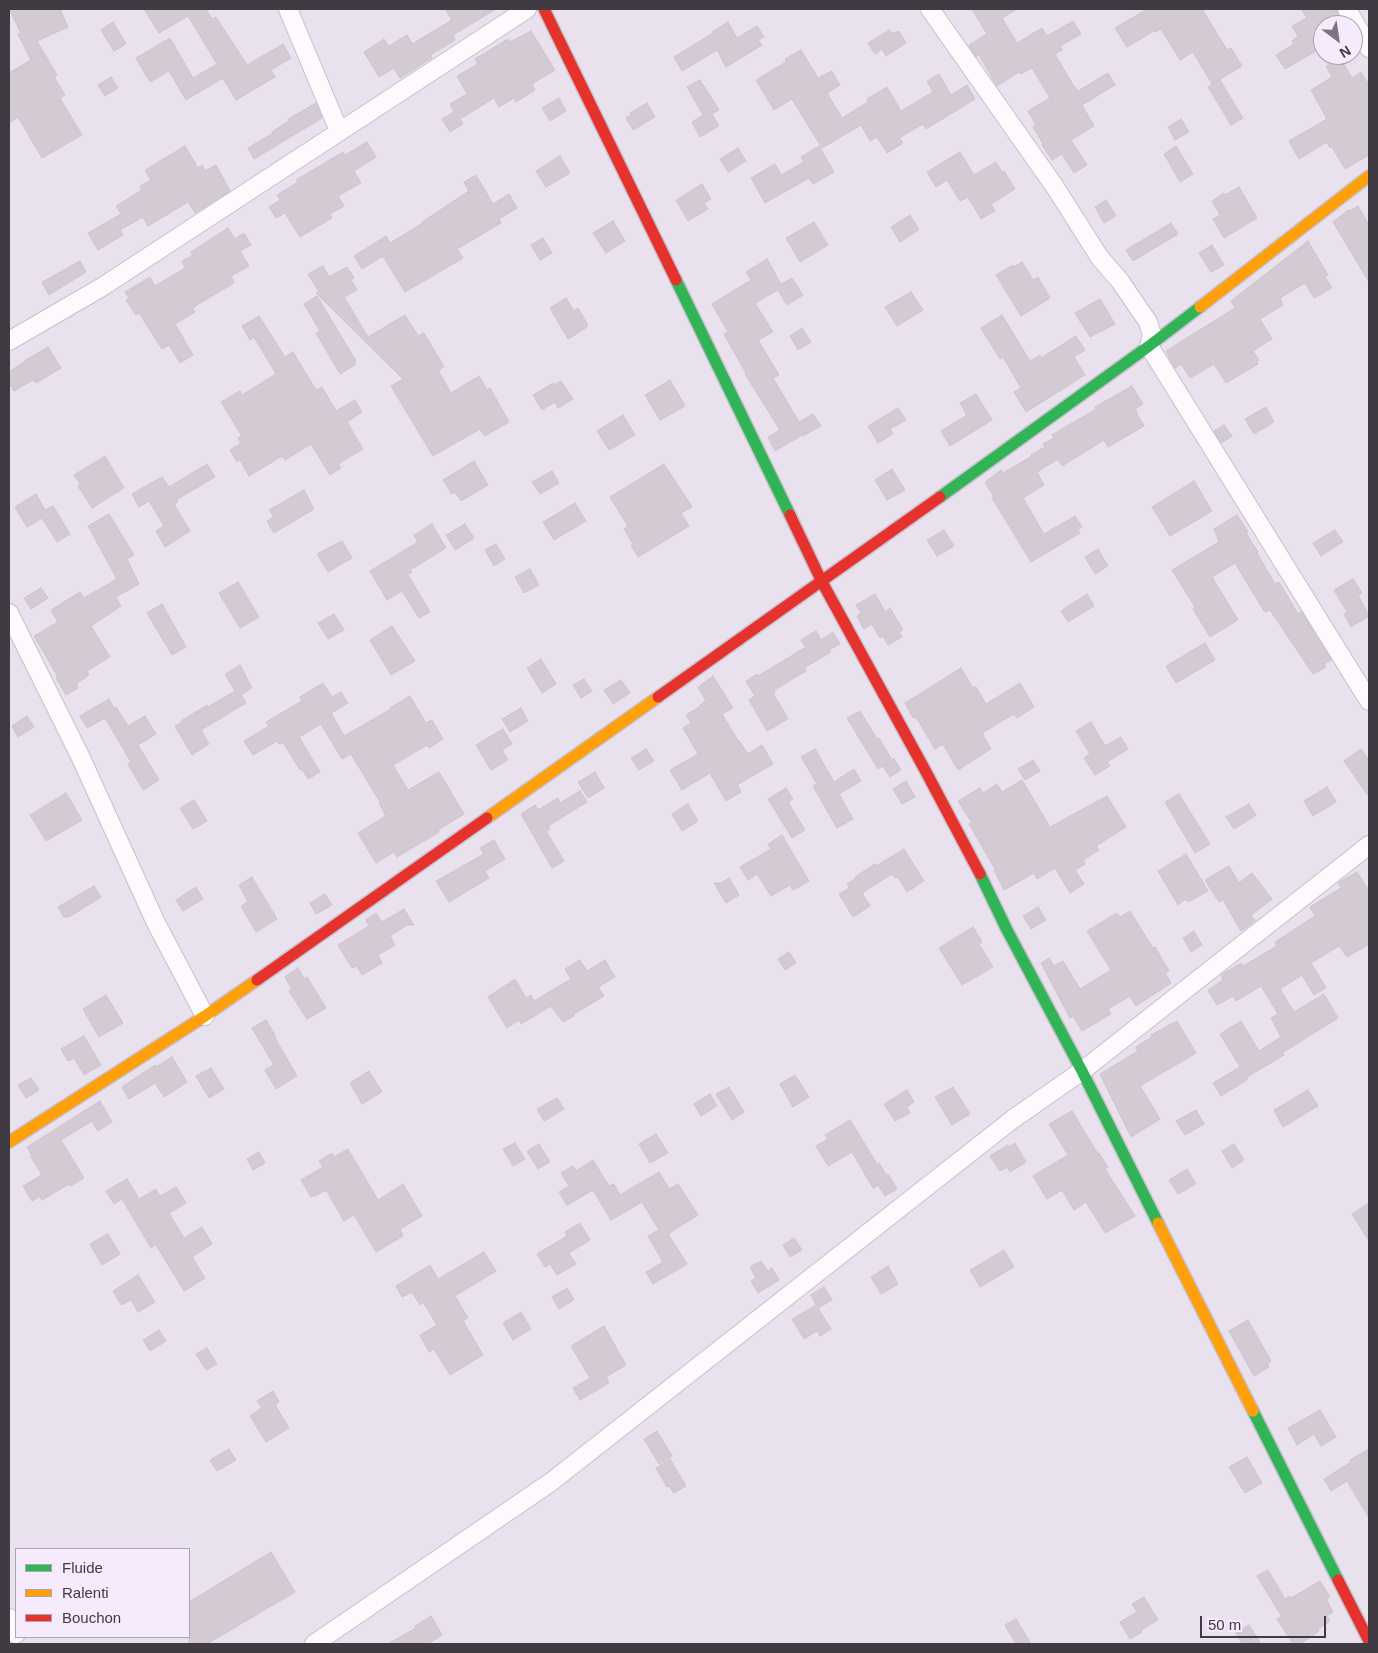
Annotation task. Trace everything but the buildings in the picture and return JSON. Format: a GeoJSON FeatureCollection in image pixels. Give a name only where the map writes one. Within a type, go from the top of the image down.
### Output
{"type":"FeatureCollection","features":[{"type":"Feature","properties":{"kind":"street"},"geometry":{"type":"LineString","coordinates":[[288,9],[339,131]]}},
{"type":"Feature","properties":{"kind":"street"},"geometry":{"type":"LineString","coordinates":[[9,341],[102,287],[527,9]]}},
{"type":"Feature","properties":{"kind":"street"},"geometry":{"type":"LineString","coordinates":[[544,9],[822,582],[925,770],[991,896],[1006,930],[1082,1071],[1369,1641]]}},
{"type":"Feature","properties":{"kind":"street"},"geometry":{"type":"LineString","coordinates":[[930,9],[1055,187],[1100,258],[1120,281],[1148,322],[1152,335],[1149,346],[1369,701]]}},
{"type":"Feature","properties":{"kind":"street"},"geometry":{"type":"LineString","coordinates":[[1347,9],[1369,48]]}},
{"type":"Feature","properties":{"kind":"street"},"geometry":{"type":"LineString","coordinates":[[9,1142],[206,1016],[822,582],[1149,346],[1369,176]]}},
{"type":"Feature","properties":{"kind":"street"},"geometry":{"type":"LineString","coordinates":[[9,613],[81,758],[156,923],[206,1016]]}},
{"type":"Feature","properties":{"kind":"street"},"geometry":{"type":"LineString","coordinates":[[314,1644],[551,1482],[1013,1119],[1082,1071],[1369,845]]}},
{"type":"Feature","properties":{"kind":"street"},"geometry":{"type":"LineString","coordinates":[[9,1618],[15,1631]]}},
{"type":"Feature","properties":{"kind":"traffic: fast"},"geometry":{"type":"LineString","coordinates":[[676,280],[790,515]]}},
{"type":"Feature","properties":{"kind":"traffic: fast"},"geometry":{"type":"LineString","coordinates":[[940,497],[1200,307]]}},
{"type":"Feature","properties":{"kind":"traffic: fast"},"geometry":{"type":"LineString","coordinates":[[980,874],[1158,1223]]}},
{"type":"Feature","properties":{"kind":"traffic: fast"},"geometry":{"type":"LineString","coordinates":[[1253,1411],[1338,1580]]}},
{"type":"Feature","properties":{"kind":"traffic: slow"},"geometry":{"type":"LineString","coordinates":[[1200,307],[1369,176]]}},
{"type":"Feature","properties":{"kind":"traffic: slow"},"geometry":{"type":"LineString","coordinates":[[487,818],[658,697]]}},
{"type":"Feature","properties":{"kind":"traffic: slow"},"geometry":{"type":"LineString","coordinates":[[9,1142],[205,1016],[257,980]]}},
{"type":"Feature","properties":{"kind":"traffic: slow"},"geometry":{"type":"LineString","coordinates":[[1158,1223],[1253,1411]]}},
{"type":"Feature","properties":{"kind":"traffic: jam"},"geometry":{"type":"LineString","coordinates":[[544,9],[676,280]]}},
{"type":"Feature","properties":{"kind":"traffic: jam"},"geometry":{"type":"LineString","coordinates":[[658,697],[940,497]]}},
{"type":"Feature","properties":{"kind":"traffic: jam"},"geometry":{"type":"LineString","coordinates":[[790,515],[822,582],[980,874]]}},
{"type":"Feature","properties":{"kind":"traffic: jam"},"geometry":{"type":"LineString","coordinates":[[257,980],[487,818]]}},
{"type":"Feature","properties":{"kind":"traffic: jam"},"geometry":{"type":"LineString","coordinates":[[1338,1580],[1369,1641]]}}]}
